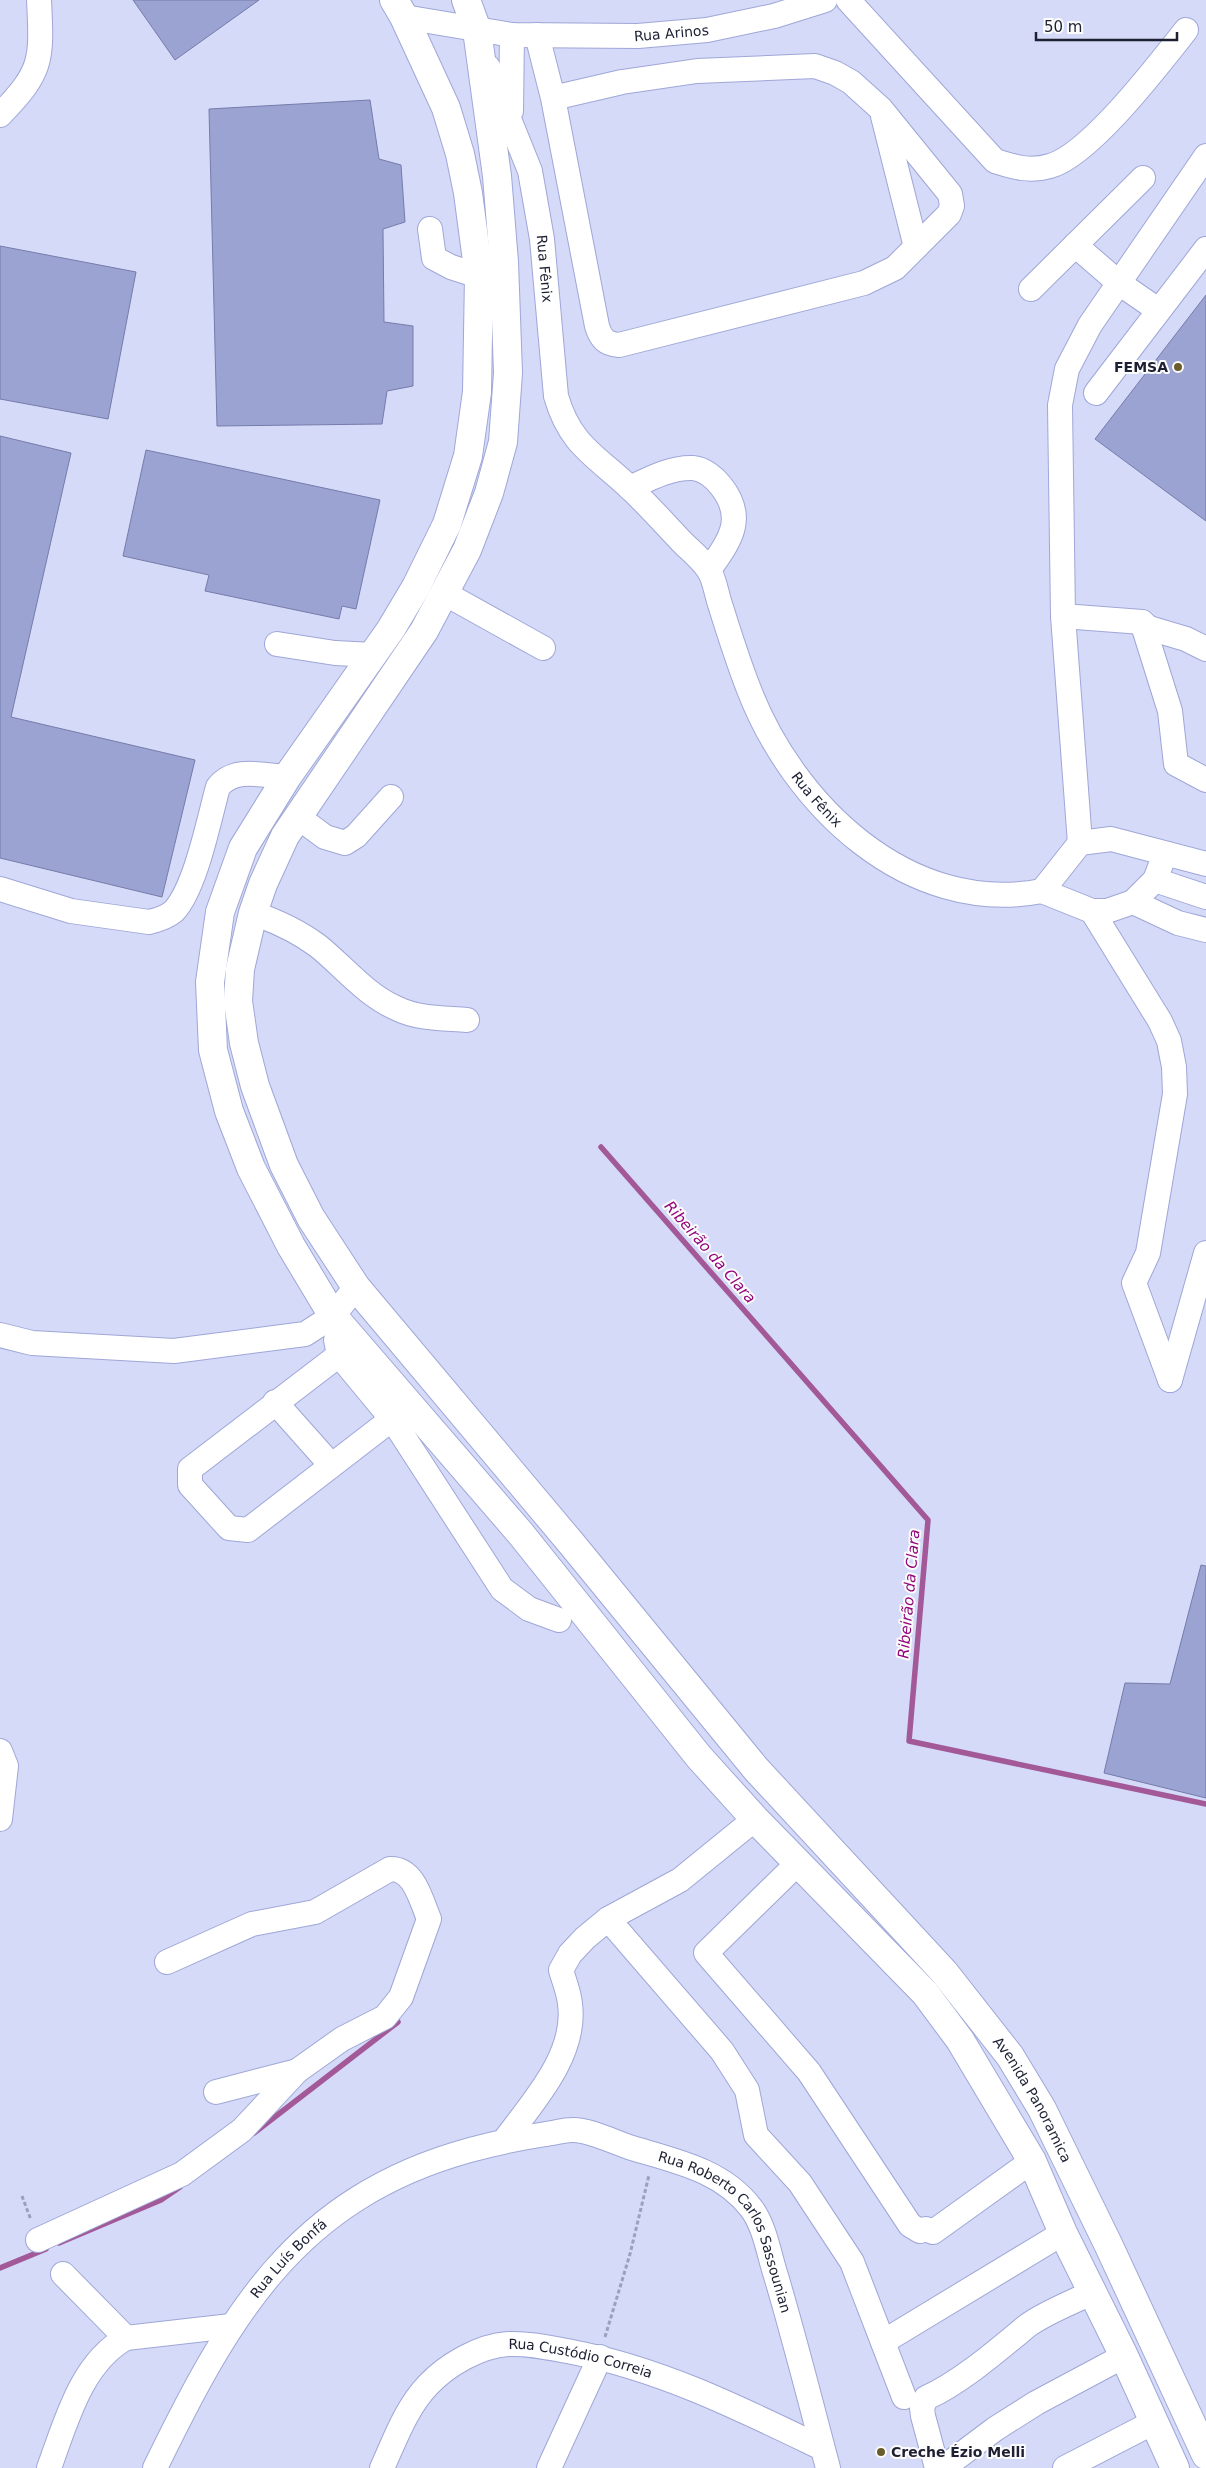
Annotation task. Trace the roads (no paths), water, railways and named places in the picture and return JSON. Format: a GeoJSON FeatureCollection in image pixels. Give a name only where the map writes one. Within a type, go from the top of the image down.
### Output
{"type":"FeatureCollection","features":[{"type":"Feature","properties":{"kind":"main road","name":"Avenida Panoramica"},"geometry":{"type":"LineString","coordinates":[[466,0],[477,30],[498,186],[504,262],[508,373],[503,442],[489,493],[467,550],[424,631],[285,836],[253,913],[240,969],[238,1001],[244,1043],[256,1086],[284,1165],[311,1218],[356,1286],[780,1796],[944,1972],[1010,2056],[1050,2126],[1108,2244],[1206,2455]]}},
{"type":"Feature","properties":{"kind":"main road"},"geometry":{"type":"LineString","coordinates":[[399,8],[446,108],[460,154],[468,193],[479,276],[477,392],[468,456],[447,524],[416,587],[373,655],[287,778],[243,848],[220,912],[210,982],[213,1050],[229,1111],[252,1168],[291,1246],[333,1316],[521,1534],[700,1757],[755,1819],[925,1993],[960,2040],[1032,2161],[1063,2233],[1124,2356],[1176,2468]]}},
{"type":"Feature","properties":{"kind":"street"},"geometry":{"type":"LineString","coordinates":[[0,115],[21,93],[38,66],[41,45],[39,0]]}},
{"type":"Feature","properties":{"kind":"street","name":"Rua Arinos"},"geometry":{"type":"LineString","coordinates":[[399,8],[477,30],[512,35],[638,36],[707,30],[774,16],[825,0]]}},
{"type":"Feature","properties":{"kind":"street"},"geometry":{"type":"LineString","coordinates":[[848,0],[994,161],[1022,170],[1051,166],[1083,147],[1132,96],[1186,30]]}},
{"type":"Feature","properties":{"kind":"street","name":"Rua Fênix"},"geometry":{"type":"LineString","coordinates":[[477,30],[491,75],[530,171],[542,239],[556,396],[562,415],[576,440],[630,488],[709,570],[748,689],[775,745],[807,791],[834,820],[869,848],[894,864],[940,885],[976,894],[1006,896],[1042,891]]}},
{"type":"Feature","properties":{"kind":"street"},"geometry":{"type":"LineString","coordinates":[[511,122],[512,35]]}},
{"type":"Feature","properties":{"kind":"street"},"geometry":{"type":"LineString","coordinates":[[537,35],[553,98],[597,326],[600,336],[611,344],[619,345],[864,282],[895,268],[949,214],[952,200],[950,194],[881,109],[851,82],[835,73],[815,66],[697,71],[622,82],[553,98]]}},
{"type":"Feature","properties":{"kind":"street"},"geometry":{"type":"LineString","coordinates":[[881,109],[916,247]]}},
{"type":"Feature","properties":{"kind":"street"},"geometry":{"type":"LineString","coordinates":[[1165,854],[1155,880],[1133,902],[1107,911],[1092,910],[1042,891],[1080,843],[1063,616],[1060,405],[1067,370],[1090,325],[1206,156]]}},
{"type":"Feature","properties":{"kind":"street"},"geometry":{"type":"LineString","coordinates":[[1031,289],[1143,178]]}},
{"type":"Feature","properties":{"kind":"street"},"geometry":{"type":"LineString","coordinates":[[430,229],[434,258],[451,267],[479,276]]}},
{"type":"Feature","properties":{"kind":"street"},"geometry":{"type":"LineString","coordinates":[[1075,245],[1119,283],[1158,310]]}},
{"type":"Feature","properties":{"kind":"street"},"geometry":{"type":"LineString","coordinates":[[1096,393],[1206,249]]}},
{"type":"Feature","properties":{"kind":"street"},"geometry":{"type":"LineString","coordinates":[[630,488],[663,474],[681,469],[702,470],[718,482],[733,506],[734,519],[732,533],[709,570]]}},
{"type":"Feature","properties":{"kind":"street"},"geometry":{"type":"LineString","coordinates":[[444,593],[543,648]]}},
{"type":"Feature","properties":{"kind":"street"},"geometry":{"type":"LineString","coordinates":[[1063,616],[1142,622],[1149,628],[1186,639],[1206,649]]}},
{"type":"Feature","properties":{"kind":"street"},"geometry":{"type":"LineString","coordinates":[[1142,622],[1170,712],[1176,764],[1206,780]]}},
{"type":"Feature","properties":{"kind":"street"},"geometry":{"type":"LineString","coordinates":[[277,644],[335,653],[373,655]]}},
{"type":"Feature","properties":{"kind":"street"},"geometry":{"type":"LineString","coordinates":[[0,889],[70,911],[149,922],[162,919],[173,912],[182,900],[191,880],[218,787],[224,780],[234,774],[287,778]]}},
{"type":"Feature","properties":{"kind":"street"},"geometry":{"type":"LineString","coordinates":[[298,817],[325,836],[345,843],[356,836],[391,797]]}},
{"type":"Feature","properties":{"kind":"street"},"geometry":{"type":"LineString","coordinates":[[1080,843],[1111,839],[1206,864]]}},
{"type":"Feature","properties":{"kind":"street"},"geometry":{"type":"LineString","coordinates":[[1155,880],[1206,897]]}},
{"type":"Feature","properties":{"kind":"street"},"geometry":{"type":"LineString","coordinates":[[1133,902],[1178,923],[1206,930]]}},
{"type":"Feature","properties":{"kind":"street"},"geometry":{"type":"LineString","coordinates":[[1092,910],[1160,1021],[1169,1041],[1174,1067],[1174,1094],[1148,1253],[1134,1283],[1170,1380],[1206,1253]]}},
{"type":"Feature","properties":{"kind":"street"},"geometry":{"type":"LineString","coordinates":[[253,913],[280,923],[316,945],[377,996],[395,1008],[420,1017],[467,1020]]}},
{"type":"Feature","properties":{"kind":"street"},"geometry":{"type":"LineString","coordinates":[[0,1335],[32,1343],[174,1350],[305,1334],[333,1316],[356,1286]]}},
{"type":"Feature","properties":{"kind":"street"},"geometry":{"type":"LineString","coordinates":[[333,1316],[338,1355],[392,1419],[502,1589],[529,1609],[559,1620]]}},
{"type":"Feature","properties":{"kind":"street"},"geometry":{"type":"LineString","coordinates":[[338,1355],[190,1469],[190,1485],[229,1528],[248,1530],[392,1419]]}},
{"type":"Feature","properties":{"kind":"street"},"geometry":{"type":"LineString","coordinates":[[275,1402],[331,1465]]}},
{"type":"Feature","properties":{"kind":"street"},"geometry":{"type":"LineString","coordinates":[[0,1752],[6,1766],[0,1819]]}},
{"type":"Feature","properties":{"kind":"street"},"geometry":{"type":"LineString","coordinates":[[504,2141],[540,2091],[558,2062],[565,2044],[570,2022],[570,2005],[560,1970],[570,1954],[585,1938],[608,1919],[680,1880],[755,1819]]}},
{"type":"Feature","properties":{"kind":"street"},"geometry":{"type":"LineString","coordinates":[[798,1863],[706,1953],[810,2072],[910,2225],[920,2231],[926,2229],[933,2232],[1032,2161]]}},
{"type":"Feature","properties":{"kind":"street"},"geometry":{"type":"LineString","coordinates":[[38,2240],[182,2174],[242,2130],[297,2071],[342,2039],[385,2017],[401,1998],[429,1919],[410,1876],[402,1871],[390,1869],[315,1912],[252,1924],[168,1962]]}},
{"type":"Feature","properties":{"kind":"street"},"geometry":{"type":"LineString","coordinates":[[608,1919],[722,2051],[747,2090],[756,2136],[800,2183],[852,2262],[904,2397]]}},
{"type":"Feature","properties":{"kind":"street"},"geometry":{"type":"LineString","coordinates":[[216,2092],[297,2071]]}},
{"type":"Feature","properties":{"kind":"street","name":"Rua Roberto Carlos Sassounian"},"geometry":{"type":"LineString","coordinates":[[504,2141],[574,2129],[701,2169],[729,2186],[752,2209],[764,2238],[791,2325],[825,2458]]}},
{"type":"Feature","properties":{"kind":"street","name":"Rua Luís Bonfá"},"geometry":{"type":"LineString","coordinates":[[155,2468],[194,2388],[231,2326],[257,2289],[299,2242],[342,2208],[389,2180],[434,2160],[504,2141]]}},
{"type":"Feature","properties":{"kind":"street"},"geometry":{"type":"LineString","coordinates":[[883,2342],[1063,2233]]}},
{"type":"Feature","properties":{"kind":"street"},"geometry":{"type":"LineString","coordinates":[[63,2274],[126,2338]]}},
{"type":"Feature","properties":{"kind":"street"},"geometry":{"type":"LineString","coordinates":[[937,2468],[923,2416],[922,2408],[926,2398],[940,2392],[1013,2340],[1028,2325],[1093,2292]]}},
{"type":"Feature","properties":{"kind":"street"},"geometry":{"type":"LineString","coordinates":[[49,2468],[83,2384],[98,2361],[112,2346],[126,2338],[231,2326]]}},
{"type":"Feature","properties":{"kind":"street","name":"Rua Custódio Correia"},"geometry":{"type":"LineString","coordinates":[[382,2468],[409,2411],[428,2385],[454,2364],[482,2350],[506,2344],[535,2345],[600,2357],[636,2367],[692,2388],[825,2458]]}},
{"type":"Feature","properties":{"kind":"street"},"geometry":{"type":"LineString","coordinates":[[943,2468],[995,2429],[1036,2403],[1124,2356]]}},
{"type":"Feature","properties":{"kind":"street"},"geometry":{"type":"LineString","coordinates":[[549,2468],[600,2357]]}},
{"type":"Feature","properties":{"kind":"street"},"geometry":{"type":"LineString","coordinates":[[1065,2468],[1154,2422]]}},
{"type":"Feature","properties":{"kind":"waterway","name":"Ribeirão da Clara"},"geometry":{"type":"LineString","coordinates":[[601,1147],[928,1520],[909,1741],[1206,1804]]}},
{"type":"Feature","properties":{"kind":"waterway"},"geometry":{"type":"LineString","coordinates":[[254,2133],[398,2022]]}},
{"type":"Feature","properties":{"kind":"waterway"},"geometry":{"type":"LineString","coordinates":[[59,2243],[161,2200],[180,2187]]}},
{"type":"Feature","properties":{"kind":"waterway"},"geometry":{"type":"LineString","coordinates":[[0,2268],[46,2249]]}},
{"type":"Feature","properties":{"kind":"place","name":"FEMSA"},"geometry":{"type":"Point","coordinates":[1178,367]}},
{"type":"Feature","properties":{"kind":"place","name":"Creche Ézio Melli"},"geometry":{"type":"Point","coordinates":[881,2452]}}]}
